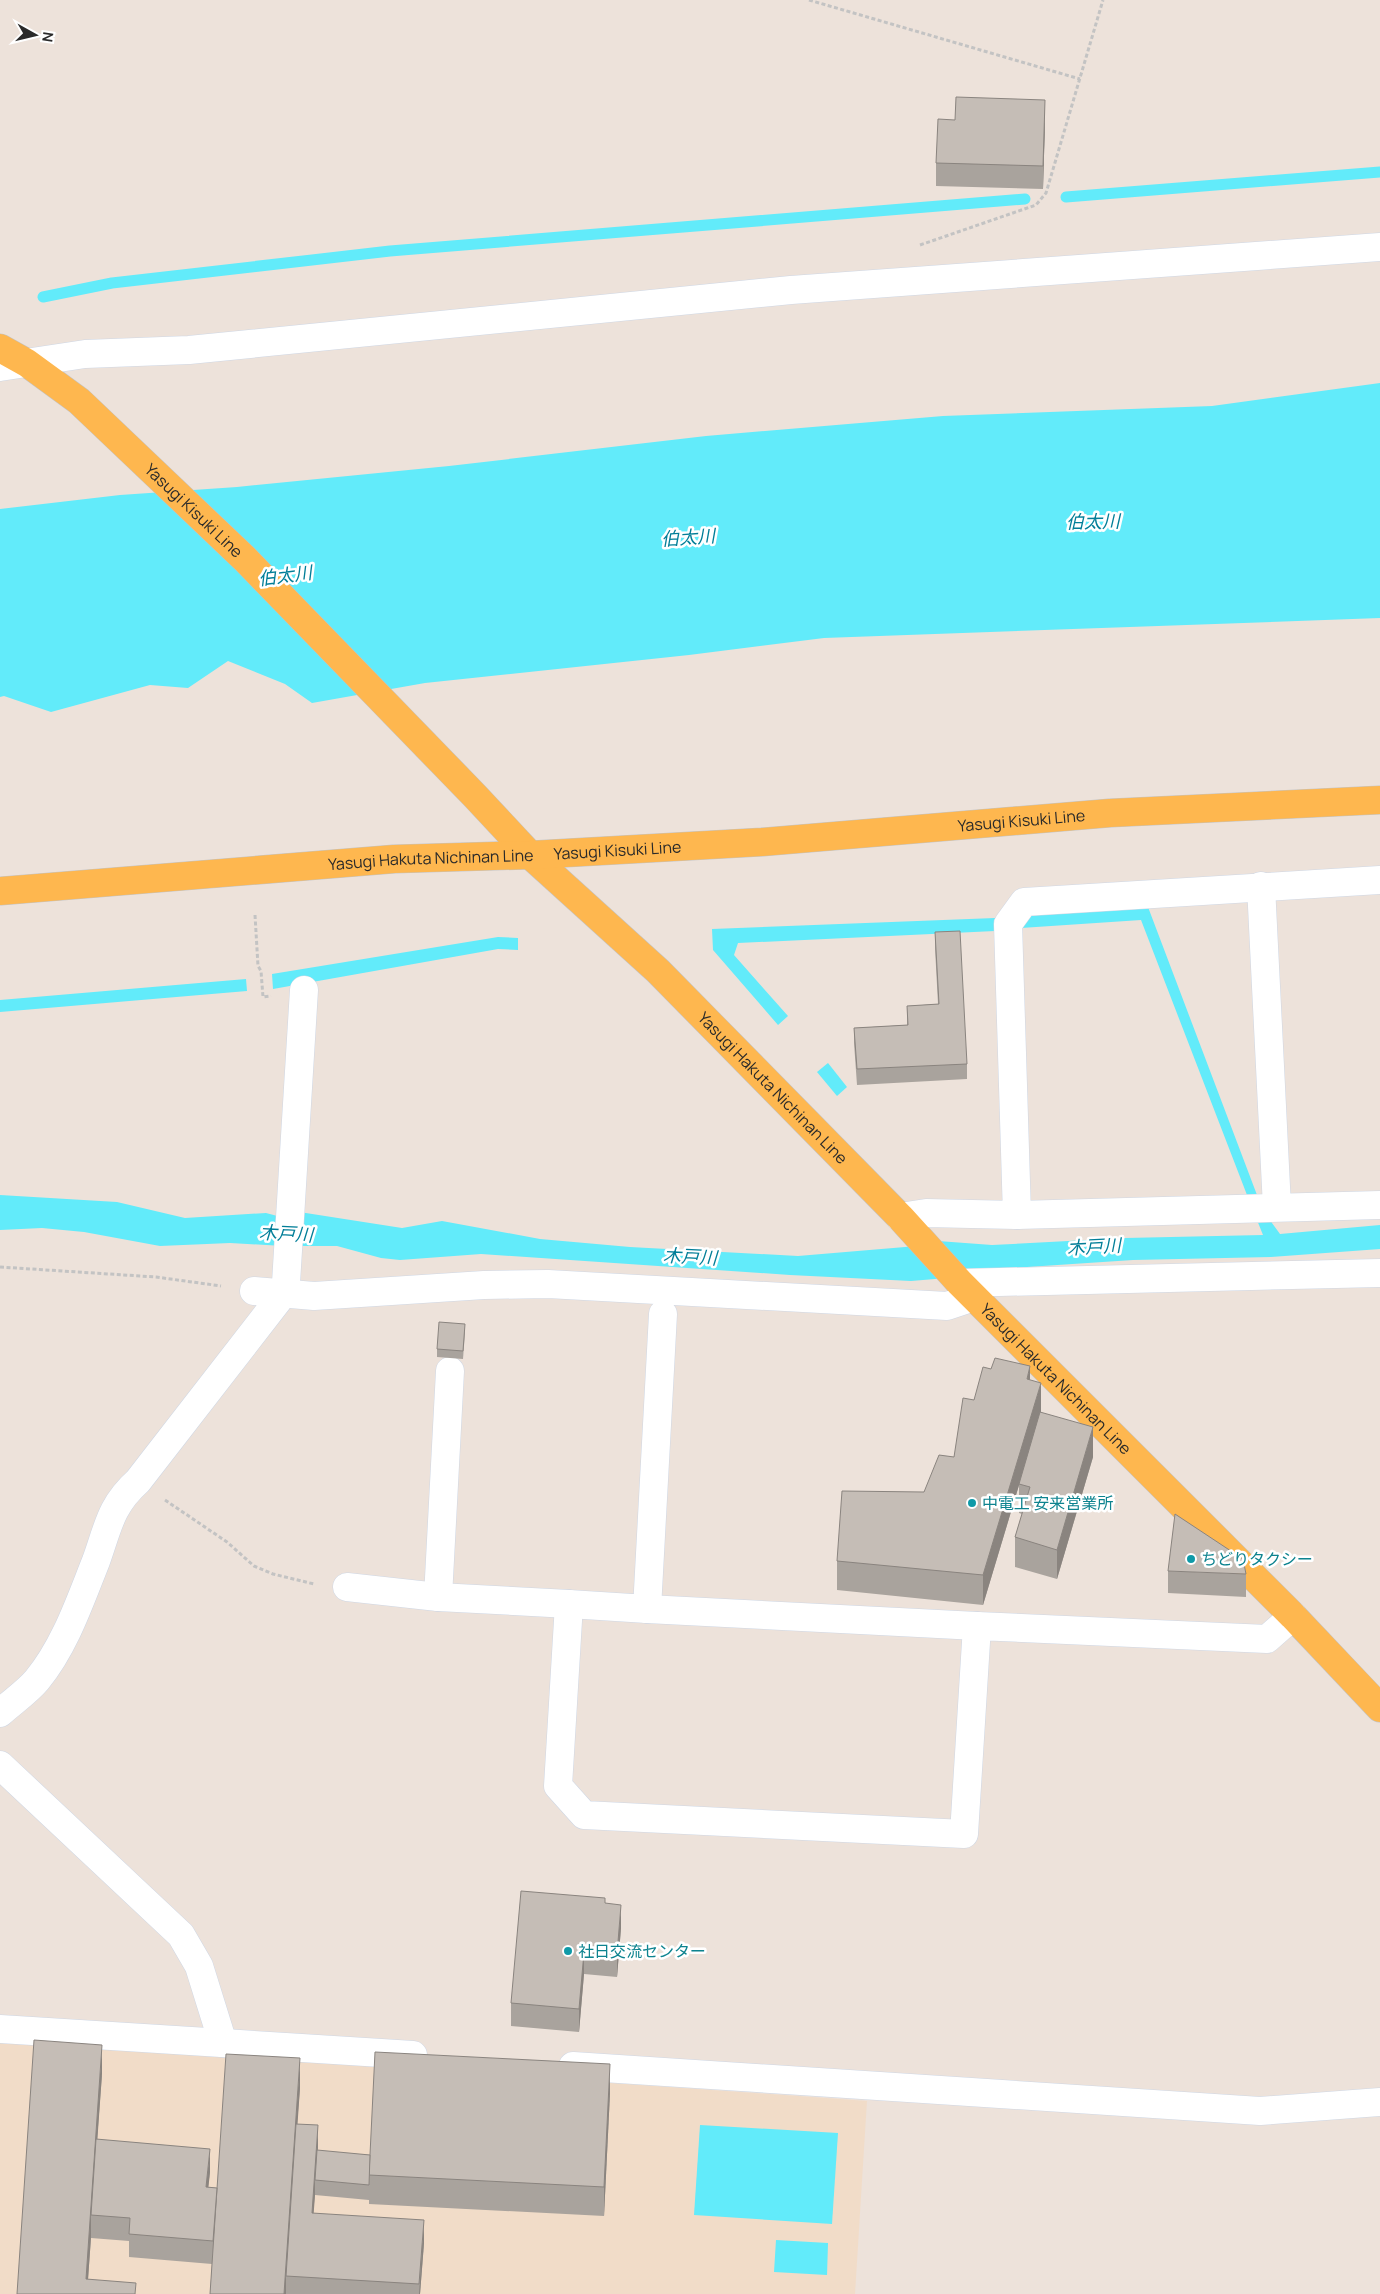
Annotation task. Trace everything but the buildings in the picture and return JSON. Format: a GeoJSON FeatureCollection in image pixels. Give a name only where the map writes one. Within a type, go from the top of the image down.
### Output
{"type":"FeatureCollection","features":[{"type":"Feature","properties":{"kind":"main road","name":"Yasugi Kisuki Line"},"geometry":{"type":"LineString","coordinates":[[0,348],[27,363],[79,401],[245,559],[475,796],[530,856],[762,842],[1110,813],[1380,800]]}},
{"type":"Feature","properties":{"kind":"main road","name":"Yasugi Hakuta Nichinan Line"},"geometry":{"type":"LineString","coordinates":[[0,891],[394,858],[530,856],[658,971],[907,1225],[963,1286],[1293,1616],[1380,1708]]}},
{"type":"Feature","properties":{"kind":"street"},"geometry":{"type":"LineString","coordinates":[[0,367],[85,354],[189,350],[550,312],[791,290],[1380,247]]}},
{"type":"Feature","properties":{"kind":"street"},"geometry":{"type":"LineString","coordinates":[[1017,1215],[1008,924],[1024,902],[1380,880]]}},
{"type":"Feature","properties":{"kind":"street"},"geometry":{"type":"LineString","coordinates":[[1261,886],[1277,1207]]}},
{"type":"Feature","properties":{"kind":"street"},"geometry":{"type":"LineString","coordinates":[[0,1713],[36,1681],[51,1660],[75,1612],[97,1559],[107,1524],[124,1494],[138,1481],[284,1288],[304,990]]}},
{"type":"Feature","properties":{"kind":"street"},"geometry":{"type":"LineString","coordinates":[[907,1225],[926,1213],[1017,1215],[1380,1205]]}},
{"type":"Feature","properties":{"kind":"street"},"geometry":{"type":"LineString","coordinates":[[254,1291],[284,1288],[314,1296],[484,1285],[548,1284],[948,1306],[963,1286],[1380,1273]]}},
{"type":"Feature","properties":{"kind":"street"},"geometry":{"type":"LineString","coordinates":[[647,1609],[663,1314]]}},
{"type":"Feature","properties":{"kind":"street"},"geometry":{"type":"LineString","coordinates":[[438,1597],[450,1371]]}},
{"type":"Feature","properties":{"kind":"street"},"geometry":{"type":"LineString","coordinates":[[347,1587],[438,1597],[647,1609],[1267,1639],[1293,1616]]}},
{"type":"Feature","properties":{"kind":"street"},"geometry":{"type":"LineString","coordinates":[[569,1604],[558,1786],[584,1815],[964,1834],[977,1626]]}},
{"type":"Feature","properties":{"kind":"street"},"geometry":{"type":"LineString","coordinates":[[0,1765],[181,1935],[199,1966],[223,2043]]}},
{"type":"Feature","properties":{"kind":"street"},"geometry":{"type":"LineString","coordinates":[[0,2029],[442,2057]]}},
{"type":"Feature","properties":{"kind":"street"},"geometry":{"type":"LineString","coordinates":[[551,2064],[1260,2111],[1380,2102]]}},
{"type":"Feature","properties":{"kind":"path"},"geometry":{"type":"LineString","coordinates":[[810,0],[1080,79]]}},
{"type":"Feature","properties":{"kind":"path"},"geometry":{"type":"LineString","coordinates":[[914,248],[1036,205],[1042,200],[1046,193],[1103,0]]}},
{"type":"Feature","properties":{"kind":"path"},"geometry":{"type":"LineString","coordinates":[[255,915],[258,966],[261,971],[262,992]]}},
{"type":"Feature","properties":{"kind":"path"},"geometry":{"type":"LineString","coordinates":[[0,1267],[156,1277],[254,1291]]}},
{"type":"Feature","properties":{"kind":"path"},"geometry":{"type":"LineString","coordinates":[[138,1481],[227,1542],[254,1566],[273,1574],[302,1582],[347,1587]]}},
{"type":"Feature","properties":{"kind":"shaded area"},"geometry":{"type":"Polygon","coordinates":[[[0,2040],[867,2101],[855,2294],[0,2294],[0,2040]]]}},
{"type":"Feature","properties":{"kind":"water","name":"伯太川"},"geometry":{"type":"Polygon","coordinates":[[[1380,383],[1380,618],[824,638],[689,655],[425,683],[312,703],[285,684],[228,661],[188,688],[150,685],[51,712],[4,696],[0,697],[0,509],[120,495],[237,487],[449,466],[706,436],[943,416],[1212,406],[1380,383]]]}},
{"type":"Feature","properties":{"kind":"water"},"geometry":{"type":"Polygon","coordinates":[[[1148,907],[1257,1195],[1247,1195],[1141,920],[1021,928],[1028,915],[1148,907]]]}},
{"type":"Feature","properties":{"kind":"water"},"geometry":{"type":"Polygon","coordinates":[[[995,918],[995,931],[738,943],[734,955],[788,1016],[778,1025],[713,950],[712,929],[995,918]]]}},
{"type":"Feature","properties":{"kind":"water"},"geometry":{"type":"Polygon","coordinates":[[[498,937],[518,938],[518,950],[498,949],[273,989],[272,974],[498,937]]]}},
{"type":"Feature","properties":{"kind":"water"},"geometry":{"type":"Polygon","coordinates":[[[246,979],[247,991],[0,1012],[0,1000],[246,979]]]}},
{"type":"Feature","properties":{"kind":"water"},"geometry":{"type":"Polygon","coordinates":[[[828,1063],[847,1087],[837,1096],[817,1072],[828,1063]]]}},
{"type":"Feature","properties":{"kind":"water"},"geometry":{"type":"Polygon","coordinates":[[[0,1195],[117,1202],[185,1218],[266,1213],[285,1218],[283,1246],[230,1243],[160,1246],[84,1232],[42,1228],[0,1230],[0,1195]]]}},
{"type":"Feature","properties":{"kind":"water","name":"木戸川"},"geometry":{"type":"Polygon","coordinates":[[[293,1211],[402,1228],[442,1221],[540,1239],[630,1247],[798,1256],[917,1246],[947,1278],[911,1281],[790,1275],[481,1254],[400,1260],[381,1258],[337,1246],[290,1246],[293,1211]]]}},
{"type":"Feature","properties":{"kind":"water","name":"木戸川"},"geometry":{"type":"Polygon","coordinates":[[[1269,1219],[1280,1234],[1380,1225],[1380,1249],[1271,1257],[1133,1260],[968,1271],[938,1241],[992,1245],[1125,1238],[1263,1235],[1257,1220],[1269,1219]]]}},
{"type":"Feature","properties":{"kind":"water"},"geometry":{"type":"Polygon","coordinates":[[[700,2125],[838,2133],[832,2224],[694,2215],[700,2125]]]}},
{"type":"Feature","properties":{"kind":"water"},"geometry":{"type":"Polygon","coordinates":[[[776,2240],[828,2243],[827,2275],[774,2272],[776,2240]]]}},
{"type":"Feature","properties":{"kind":"waterway"},"geometry":{"type":"LineString","coordinates":[[1066,197],[1380,172]]}},
{"type":"Feature","properties":{"kind":"waterway"},"geometry":{"type":"LineString","coordinates":[[43,297],[112,283],[390,251],[1025,199]]}},
{"type":"Feature","properties":{"kind":"place","name":"中電工 安来営業所"},"geometry":{"type":"Point","coordinates":[972,1503]}},
{"type":"Feature","properties":{"kind":"place","name":"ちどりタクシー"},"geometry":{"type":"Point","coordinates":[1191,1559]}},
{"type":"Feature","properties":{"kind":"place","name":"社日交流センター"},"geometry":{"type":"Point","coordinates":[568,1951]}}]}
